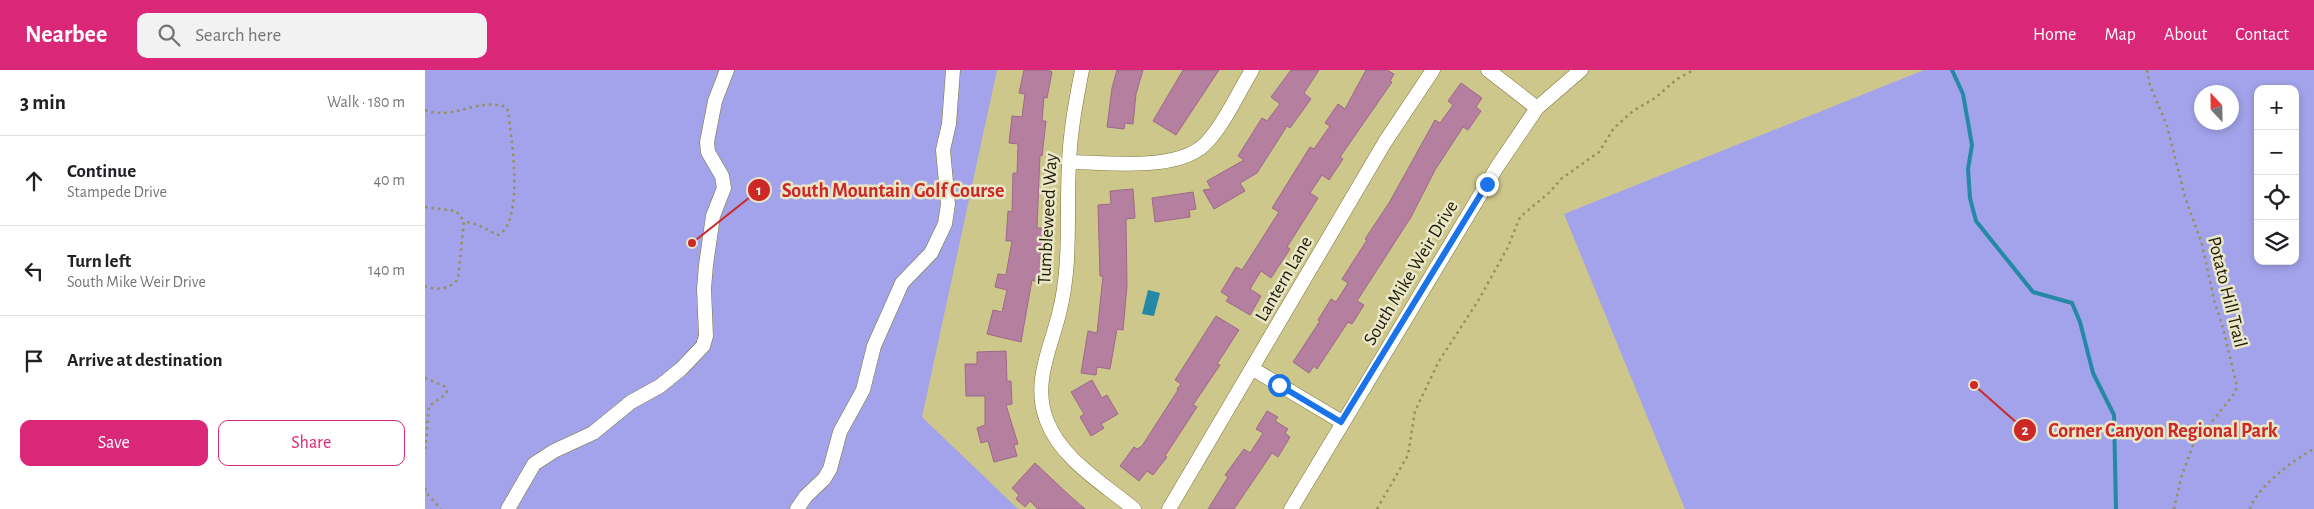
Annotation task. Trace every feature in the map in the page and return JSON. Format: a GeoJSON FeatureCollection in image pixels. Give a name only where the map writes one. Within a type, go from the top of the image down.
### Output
{"type":"FeatureCollection","features":[{"type":"Feature","properties":{"kind":"street"},"geometry":{"type":"LineString","coordinates":[[508,509],[534,464],[554,450],[593,433],[631,402],[660,386],[681,369],[703,346],[706,336],[704,289],[706,265],[713,216],[723,188],[722,176],[708,152],[707,142],[715,101],[727,70]]}},
{"type":"Feature","properties":{"kind":"street"},"geometry":{"type":"LineString","coordinates":[[797,509],[806,496],[824,479],[830,469],[840,432],[863,390],[874,346],[902,283],[931,253],[945,224],[948,204],[943,150],[949,124],[953,70]]}},
{"type":"Feature","properties":{"kind":"street","name":"Tumbleweed Way"},"geometry":{"type":"LineString","coordinates":[[1082,70],[1069,162],[1068,269],[1059,314],[1042,370],[1042,406],[1053,435],[1063,448],[1134,509]]}},
{"type":"Feature","properties":{"kind":"street"},"geometry":{"type":"LineString","coordinates":[[1069,162],[1159,162],[1186,157],[1208,142],[1252,70]]}},
{"type":"Feature","properties":{"kind":"street","name":"Lantern Lane"},"geometry":{"type":"LineString","coordinates":[[1169,509],[1385,142],[1433,70]]}},
{"type":"Feature","properties":{"kind":"street"},"geometry":{"type":"LineString","coordinates":[[1488,70],[1537,108]]}},
{"type":"Feature","properties":{"kind":"street","name":"South Mike Weir Drive"},"geometry":{"type":"LineString","coordinates":[[1291,509],[1341,422],[1497,166],[1537,108],[1581,70]]}},
{"type":"Feature","properties":{"kind":"street"},"geometry":{"type":"LineString","coordinates":[[1253,369],[1341,422]]}},
{"type":"Feature","properties":{"kind":"path"},"geometry":{"type":"LineString","coordinates":[[1377,509],[1407,455],[1418,404],[1439,361],[1459,333],[1508,247],[1520,217],[1550,192],[1561,179],[1599,152],[1614,128],[1633,111],[1655,98],[1677,79],[1694,70]]}},
{"type":"Feature","properties":{"kind":"path","name":"Potato Hill Trail"},"geometry":{"type":"LineString","coordinates":[[2147,70],[2150,85],[2167,126],[2185,197],[2202,244],[2214,300],[2237,386],[2235,393],[2193,445],[2181,478],[2174,509]]}},
{"type":"Feature","properties":{"kind":"path"},"geometry":{"type":"LineString","coordinates":[[425,110],[442,114],[478,106],[498,104],[506,106],[515,173],[513,206],[505,227],[498,235],[479,225],[464,221],[455,211],[425,207]]}},
{"type":"Feature","properties":{"kind":"path"},"geometry":{"type":"LineString","coordinates":[[425,286],[432,289],[443,288],[453,285],[458,279],[464,221]]}},
{"type":"Feature","properties":{"kind":"path"},"geometry":{"type":"LineString","coordinates":[[425,378],[444,386],[447,391],[445,395],[429,406],[425,453]]}},
{"type":"Feature","properties":{"kind":"path"},"geometry":{"type":"LineString","coordinates":[[2250,509],[2259,490],[2304,454],[2314,449]]}},
{"type":"Feature","properties":{"kind":"path"},"geometry":{"type":"LineString","coordinates":[[425,488],[427,494],[441,509]]}},
{"type":"Feature","properties":{"kind":"shaded area"},"geometry":{"type":"Polygon","coordinates":[[[425,70],[997,70],[922,417],[1018,509],[425,509],[425,70]]]}},
{"type":"Feature","properties":{"kind":"shaded area"},"geometry":{"type":"Polygon","coordinates":[[[1924,70],[2314,70],[2314,509],[1685,509],[1564,214],[1924,70]]]}},
{"type":"Feature","properties":{"kind":"shaded area"},"geometry":{"type":"Polygon","coordinates":[[[1148,290],[1160,293],[1154,316],[1142,314],[1148,290]]]}},
{"type":"Feature","properties":{"kind":"building"},"geometry":{"type":"Polygon","coordinates":[[[1024,70],[1048,70],[1052,72],[1047,98],[1044,97],[1042,121],[1046,121],[1042,156],[1040,155],[1037,228],[1043,228],[1040,260],[1042,260],[1038,282],[1032,280],[1021,342],[987,334],[993,310],[1002,312],[1007,290],[995,287],[998,274],[1006,275],[1012,241],[1006,241],[1008,211],[1012,212],[1013,173],[1017,173],[1018,144],[1009,143],[1012,116],[1022,117],[1025,94],[1019,93],[1024,70]]]}},
{"type":"Feature","properties":{"kind":"building"},"geometry":{"type":"Polygon","coordinates":[[[1117,70],[1143,70],[1136,94],[1133,124],[1125,123],[1124,129],[1107,127],[1112,88],[1117,70]]]}},
{"type":"Feature","properties":{"kind":"building"},"geometry":{"type":"Polygon","coordinates":[[[1183,70],[1219,70],[1176,135],[1153,121],[1183,70]]]}},
{"type":"Feature","properties":{"kind":"building"},"geometry":{"type":"Polygon","coordinates":[[[1291,70],[1319,70],[1304,93],[1311,99],[1290,128],[1287,126],[1257,173],[1240,183],[1245,191],[1214,209],[1203,190],[1211,189],[1207,181],[1244,160],[1238,156],[1262,118],[1267,121],[1280,104],[1271,97],[1291,70]]]}},
{"type":"Feature","properties":{"kind":"building"},"geometry":{"type":"Polygon","coordinates":[[[1366,70],[1387,70],[1394,74],[1390,81],[1392,82],[1340,157],[1343,159],[1329,180],[1322,175],[1310,193],[1318,198],[1287,247],[1290,249],[1271,278],[1261,271],[1250,289],[1261,296],[1250,315],[1226,301],[1229,297],[1221,292],[1236,267],[1242,270],[1279,212],[1272,208],[1310,147],[1314,149],[1330,126],[1325,123],[1338,104],[1345,109],[1366,70]]]}},
{"type":"Feature","properties":{"kind":"building"},"geometry":{"type":"Polygon","coordinates":[[[1461,83],[1482,98],[1476,107],[1481,111],[1468,130],[1463,127],[1435,170],[1411,217],[1357,301],[1364,305],[1352,324],[1348,322],[1317,369],[1314,366],[1309,373],[1293,362],[1320,321],[1318,320],[1331,299],[1336,302],[1348,283],[1342,279],[1389,203],[1435,120],[1440,123],[1453,105],[1448,101],[1461,83]]]}},
{"type":"Feature","properties":{"kind":"building"},"geometry":{"type":"Polygon","coordinates":[[[1133,189],[1135,218],[1126,219],[1127,286],[1123,330],[1117,329],[1110,369],[1097,367],[1096,375],[1081,373],[1088,331],[1097,333],[1103,276],[1100,276],[1098,205],[1111,204],[1110,191],[1133,189]]]}},
{"type":"Feature","properties":{"kind":"building"},"geometry":{"type":"Polygon","coordinates":[[[1193,192],[1196,209],[1189,210],[1190,217],[1155,222],[1152,198],[1193,192]]]}},
{"type":"Feature","properties":{"kind":"building"},"geometry":{"type":"Polygon","coordinates":[[[1216,316],[1239,330],[1217,364],[1220,365],[1193,405],[1197,407],[1165,456],[1167,457],[1153,475],[1147,471],[1139,481],[1120,466],[1134,447],[1137,449],[1142,446],[1178,390],[1181,384],[1175,380],[1216,316]]]}},
{"type":"Feature","properties":{"kind":"building"},"geometry":{"type":"Polygon","coordinates":[[[1006,351],[1007,381],[1011,381],[1012,404],[1006,405],[1018,444],[1014,445],[1017,456],[994,462],[988,441],[981,443],[977,428],[985,425],[985,396],[966,396],[965,364],[977,364],[977,352],[1006,351]]]}},
{"type":"Feature","properties":{"kind":"building"},"geometry":{"type":"Polygon","coordinates":[[[1092,380],[1102,398],[1107,395],[1118,414],[1101,424],[1104,428],[1091,436],[1080,417],[1084,414],[1071,392],[1092,380]]]}},
{"type":"Feature","properties":{"kind":"building"},"geometry":{"type":"Polygon","coordinates":[[[1267,411],[1278,417],[1275,421],[1288,429],[1285,433],[1290,437],[1278,457],[1272,453],[1234,509],[1208,509],[1228,477],[1225,475],[1244,449],[1250,453],[1263,433],[1256,429],[1267,411]]]}},
{"type":"Feature","properties":{"kind":"building"},"geometry":{"type":"Polygon","coordinates":[[[1035,463],[1085,509],[1038,509],[1030,501],[1025,507],[1016,499],[1019,495],[1012,488],[1035,463]]]}},
{"type":"Feature","properties":{"kind":"waterway"},"geometry":{"type":"LineString","coordinates":[[1952,70],[1963,94],[1972,145],[1968,169],[1970,198],[1976,221],[2033,292],[2072,303],[2080,322],[2093,373],[2114,415],[2116,509]]}},
{"type":"Feature","properties":{"kind":"place","name":"South Mountain Golf Course"},"geometry":{"type":"Point","coordinates":[692,243]}},
{"type":"Feature","properties":{"kind":"place","name":"Corner Canyon Regional Park"},"geometry":{"type":"Point","coordinates":[1974,385]}},
{"type":"Feature","properties":{"kind":"route"},"geometry":{"type":"LineString","coordinates":[[1279,385],[1341,422],[1487,184]]}}]}
